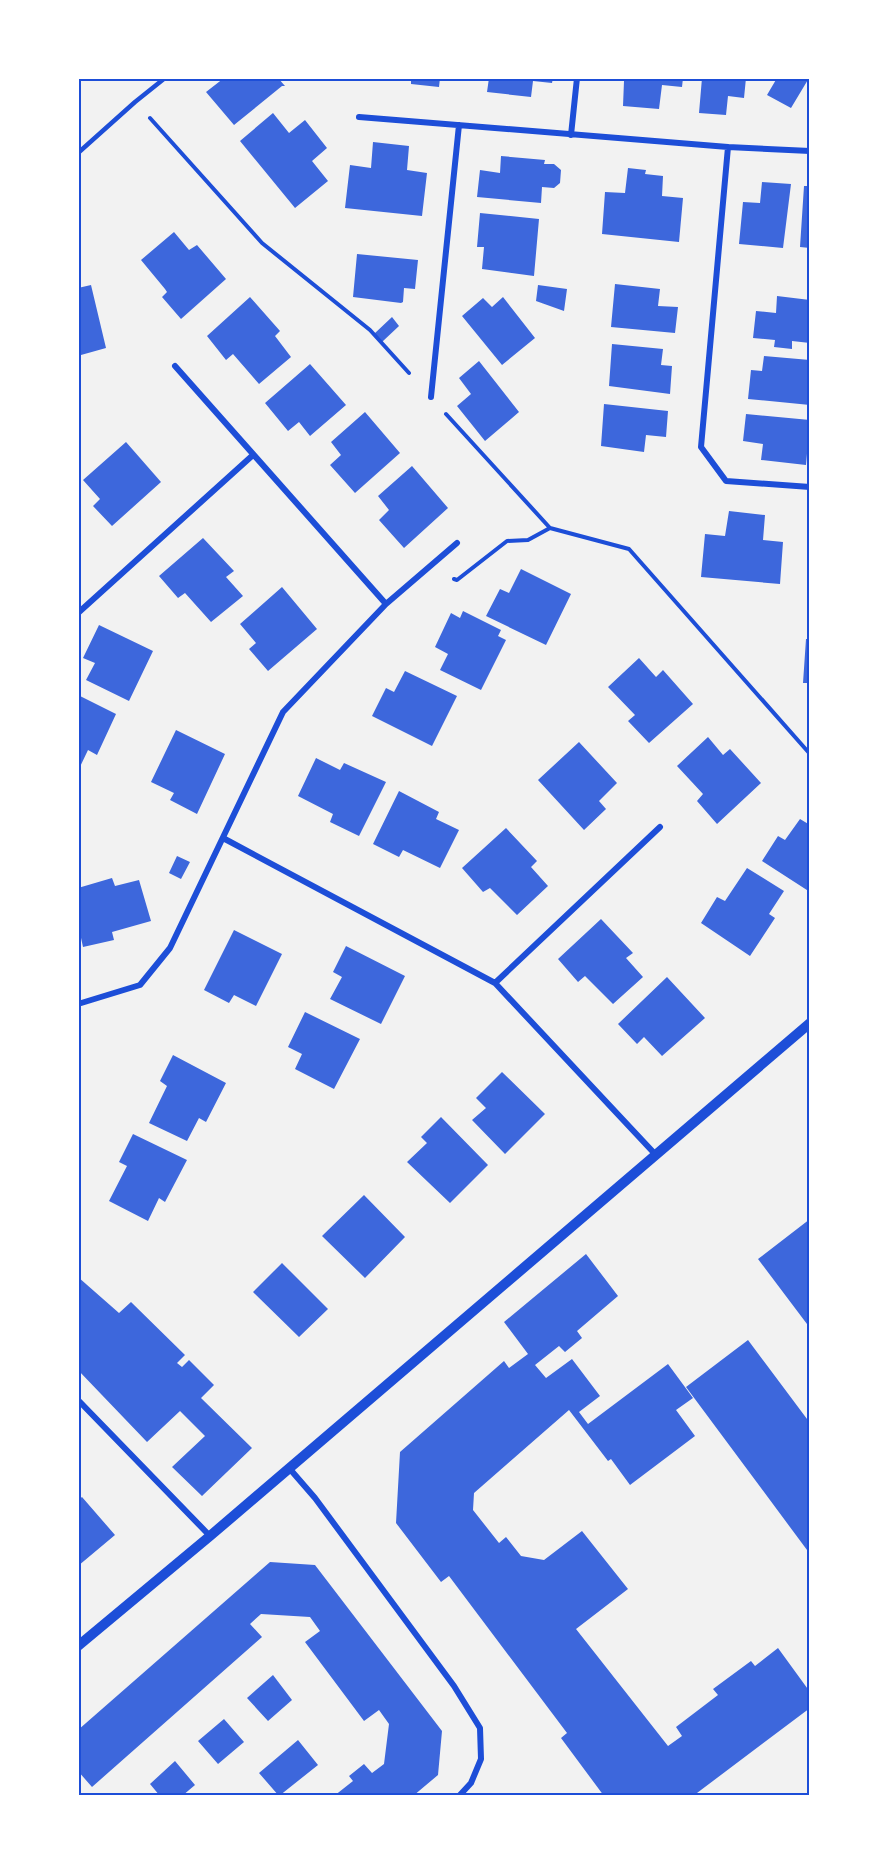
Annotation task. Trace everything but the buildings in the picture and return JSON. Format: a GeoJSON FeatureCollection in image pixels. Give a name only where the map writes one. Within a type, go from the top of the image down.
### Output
{"type":"FeatureCollection","features":[{"type":"Feature","properties":{"kind":"street"},"geometry":{"type":"LineString","coordinates":[[571,135],[577,78]]}},
{"type":"Feature","properties":{"kind":"street"},"geometry":{"type":"LineString","coordinates":[[359,117],[810,152]]}},
{"type":"Feature","properties":{"kind":"street"},"geometry":{"type":"LineString","coordinates":[[431,397],[459,125]]}},
{"type":"Feature","properties":{"kind":"street"},"geometry":{"type":"LineString","coordinates":[[728,147],[700,447],[726,481],[810,487]]}},
{"type":"Feature","properties":{"kind":"street"},"geometry":{"type":"LineString","coordinates":[[175,366],[386,604]]}},
{"type":"Feature","properties":{"kind":"street"},"geometry":{"type":"LineString","coordinates":[[78,613],[253,455]]}},
{"type":"Feature","properties":{"kind":"street"},"geometry":{"type":"LineString","coordinates":[[78,1004],[140,985],[170,948],[283,712],[386,604],[457,543]]}},
{"type":"Feature","properties":{"kind":"street"},"geometry":{"type":"LineString","coordinates":[[495,983],[660,827]]}},
{"type":"Feature","properties":{"kind":"street"},"geometry":{"type":"LineString","coordinates":[[223,838],[495,983],[655,1154]]}},
{"type":"Feature","properties":{"kind":"street"},"geometry":{"type":"LineString","coordinates":[[78,1646],[810,1023]]}},
{"type":"Feature","properties":{"kind":"street"},"geometry":{"type":"LineString","coordinates":[[78,1400],[210,1536]]}},
{"type":"Feature","properties":{"kind":"street"},"geometry":{"type":"LineString","coordinates":[[289,1467],[315,1498],[454,1686],[480,1728],[481,1759],[471,1783],[459,1796]]}},
{"type":"Feature","properties":{"kind":"lane"},"geometry":{"type":"LineString","coordinates":[[78,153],[165,78]]}},
{"type":"Feature","properties":{"kind":"path"},"geometry":{"type":"LineString","coordinates":[[135,102],[262,243],[370,330],[550,528],[629,549],[810,754]]}},
{"type":"Feature","properties":{"kind":"path"},"geometry":{"type":"LineString","coordinates":[[427,569],[458,580],[507,542],[528,540],[550,528]]}}]}
